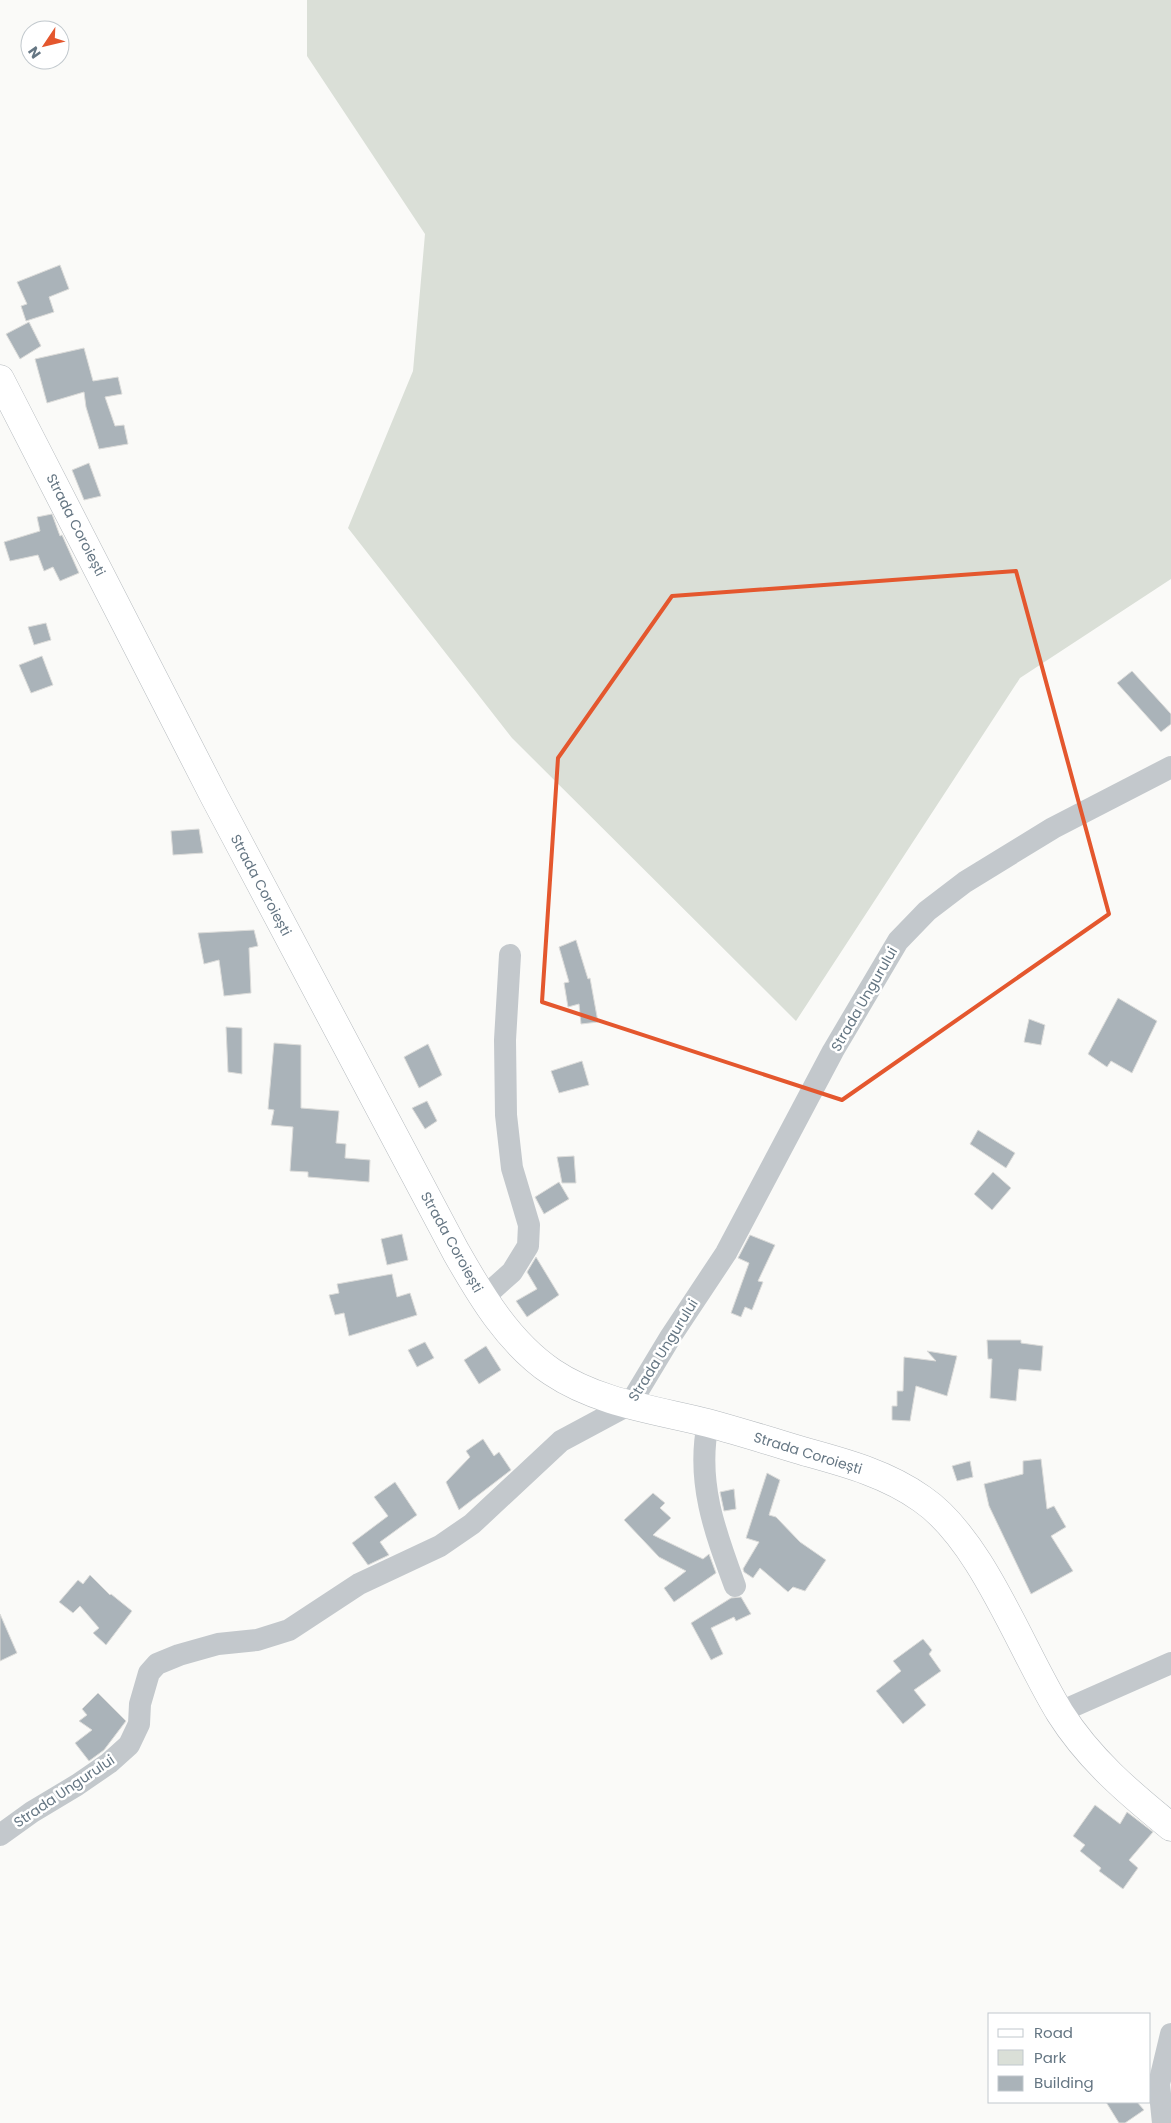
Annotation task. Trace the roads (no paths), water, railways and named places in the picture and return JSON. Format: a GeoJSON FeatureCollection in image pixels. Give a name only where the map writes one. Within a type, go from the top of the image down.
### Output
{"type":"FeatureCollection","features":[{"type":"Feature","properties":{"kind":"main road","name":"Strada Coroiești"},"geometry":{"type":"LineString","coordinates":[[0,379],[223,814],[483,1298],[512,1335],[551,1372],[596,1394],[857,1466],[899,1484],[934,1508],[958,1534],[984,1574],[1060,1712],[1086,1750],[1104,1769],[1171,1827]]}},
{"type":"Feature","properties":{"kind":"street","name":"Strada Ungurului"},"geometry":{"type":"LineString","coordinates":[[0,1835],[32,1812],[109,1763],[129,1745],[139,1724],[140,1704],[148,1673],[158,1664],[179,1655],[218,1644],[256,1640],[289,1630],[359,1584],[440,1546],[472,1524],[561,1441],[640,1407],[671,1336],[726,1253],[833,1051],[898,941],[927,911],[965,882],[1053,828],[1171,767]]}},
{"type":"Feature","properties":{"kind":"street"},"geometry":{"type":"LineString","coordinates":[[483,1298],[512,1272],[528,1246],[530,1225],[512,1168],[506,1115],[505,1040],[510,955]]}},
{"type":"Feature","properties":{"kind":"street"},"geometry":{"type":"LineString","coordinates":[[708,1424],[703,1455],[705,1484],[716,1534],[735,1586]]}},
{"type":"Feature","properties":{"kind":"street"},"geometry":{"type":"LineString","coordinates":[[1060,1712],[1171,1664]]}},
{"type":"Feature","properties":{"kind":"street"},"geometry":{"type":"LineString","coordinates":[[1163,2123],[1159,2084],[1171,2034]]}}]}
